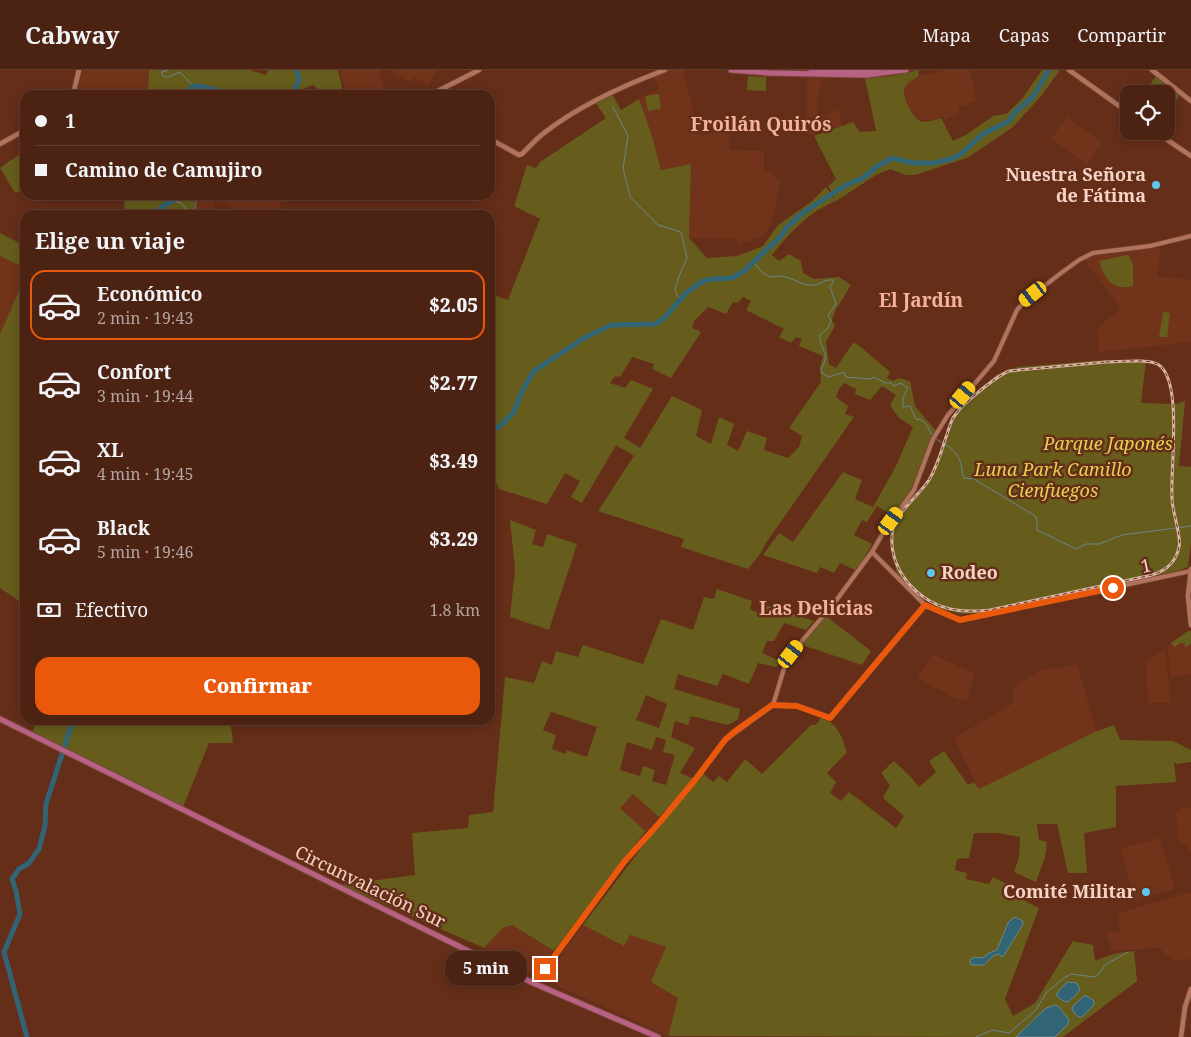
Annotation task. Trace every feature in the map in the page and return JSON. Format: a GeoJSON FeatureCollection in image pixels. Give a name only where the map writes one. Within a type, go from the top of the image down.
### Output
{"type":"FeatureCollection","features":[{"type":"Feature","properties":{"kind":"main road"},"geometry":{"type":"LineString","coordinates":[[74,90],[79,70]]}},
{"type":"Feature","properties":{"kind":"main road"},"geometry":{"type":"LineString","coordinates":[[440,90],[479,70]]}},
{"type":"Feature","properties":{"kind":"main road"},"geometry":{"type":"LineString","coordinates":[[495,142],[519,155],[522,154],[542,134],[568,116],[630,83],[664,70]]}},
{"type":"Feature","properties":{"kind":"main road"},"geometry":{"type":"LineString","coordinates":[[731,70],[756,73],[850,75],[906,70]]}},
{"type":"Feature","properties":{"kind":"main road"},"geometry":{"type":"LineString","coordinates":[[811,70],[879,70]]}},
{"type":"Feature","properties":{"kind":"main road"},"geometry":{"type":"LineString","coordinates":[[1069,70],[1120,107]]}},
{"type":"Feature","properties":{"kind":"main road"},"geometry":{"type":"LineString","coordinates":[[1152,70],[1191,101]]}},
{"type":"Feature","properties":{"kind":"main road"},"geometry":{"type":"LineString","coordinates":[[0,144],[20,133]]}},
{"type":"Feature","properties":{"kind":"main road"},"geometry":{"type":"LineString","coordinates":[[1167,140],[1191,156]]}},
{"type":"Feature","properties":{"kind":"main road"},"geometry":{"type":"LineString","coordinates":[[1191,570],[1188,596],[1191,625]]}},
{"type":"Feature","properties":{"kind":"main road","name":"Circunvalación Sur"},"geometry":{"type":"LineString","coordinates":[[0,719],[533,983],[658,1037]]}},
{"type":"Feature","properties":{"kind":"main road"},"geometry":{"type":"LineString","coordinates":[[1181,1037],[1185,1008],[1191,989]]}},
{"type":"Feature","properties":{"kind":"street"},"geometry":{"type":"LineString","coordinates":[[533,983],[624,862],[669,812],[725,740],[772,705],[786,662],[791,654],[835,602],[914,490],[933,439],[963,395],[994,361],[1017,310],[1024,302],[1079,260],[1092,253],[1150,246],[1191,236]]}},
{"type":"Feature","properties":{"kind":"street"},"geometry":{"type":"LineString","coordinates":[[772,705],[797,706],[830,718],[925,605],[872,552]]}},
{"type":"Feature","properties":{"kind":"street","name":"1"},"geometry":{"type":"LineString","coordinates":[[925,605],[960,620],[1191,570]]}},
{"type":"Feature","properties":{"kind":"shaded area"},"geometry":{"type":"Polygon","coordinates":[[[83,70],[149,70],[148,90],[77,90],[83,70]]]}},
{"type":"Feature","properties":{"kind":"shaded area"},"geometry":{"type":"Polygon","coordinates":[[[340,70],[379,70],[385,90],[345,90],[340,70]]]}},
{"type":"Feature","properties":{"kind":"shaded area"},"geometry":{"type":"Polygon","coordinates":[[[393,70],[438,70],[428,85],[415,77],[411,82],[393,74],[393,70]]]}},
{"type":"Feature","properties":{"kind":"shaded area"},"geometry":{"type":"Polygon","coordinates":[[[667,70],[683,70],[694,115],[697,118],[729,119],[729,149],[764,151],[764,170],[768,170],[780,181],[772,223],[764,236],[737,245],[738,239],[689,238],[691,164],[661,170],[639,99],[659,88],[654,76],[667,70]]]}},
{"type":"Feature","properties":{"kind":"shaded area"},"geometry":{"type":"Polygon","coordinates":[[[945,70],[970,70],[977,101],[958,108],[960,113],[944,120],[942,117],[927,121],[917,119],[910,109],[904,94],[904,88],[909,82],[919,76],[945,70]]]}},
{"type":"Feature","properties":{"kind":"shaded area"},"geometry":{"type":"Polygon","coordinates":[[[807,77],[823,77],[817,96],[818,116],[839,110],[842,126],[815,134],[806,134],[807,77]]]}},
{"type":"Feature","properties":{"kind":"shaded area"},"geometry":{"type":"Polygon","coordinates":[[[1067,117],[1102,143],[1087,165],[1051,139],[1067,117]]]}},
{"type":"Feature","properties":{"kind":"shaded area"},"geometry":{"type":"Polygon","coordinates":[[[195,200],[214,200],[215,210],[195,210],[195,200]]]}},
{"type":"Feature","properties":{"kind":"shaded area"},"geometry":{"type":"Polygon","coordinates":[[[218,200],[285,200],[279,204],[281,208],[278,210],[233,210],[228,203],[218,205],[218,200]]]}},
{"type":"Feature","properties":{"kind":"shaded area"},"geometry":{"type":"Polygon","coordinates":[[[1161,248],[1157,276],[1191,280],[1191,342],[1099,352],[1097,329],[1121,308],[1084,260],[1097,255],[1161,248]]]}},
{"type":"Feature","properties":{"kind":"shaded area"},"geometry":{"type":"Polygon","coordinates":[[[0,256],[20,266],[20,288],[0,334],[0,256]]]}},
{"type":"Feature","properties":{"kind":"shaded area"},"geometry":{"type":"Polygon","coordinates":[[[1183,634],[1191,643],[1191,674],[1170,677],[1168,646],[1183,634]]]}},
{"type":"Feature","properties":{"kind":"shaded area"},"geometry":{"type":"Polygon","coordinates":[[[1165,648],[1171,703],[1148,703],[1146,661],[1165,648]]]}},
{"type":"Feature","properties":{"kind":"shaded area"},"geometry":{"type":"Polygon","coordinates":[[[932,654],[974,673],[968,701],[957,699],[917,678],[932,654]]]}},
{"type":"Feature","properties":{"kind":"shaded area"},"geometry":{"type":"Polygon","coordinates":[[[1077,665],[1097,731],[979,790],[954,738],[1014,703],[1012,688],[1040,670],[1077,665]]]}},
{"type":"Feature","properties":{"kind":"shaded area"},"geometry":{"type":"Polygon","coordinates":[[[633,794],[659,817],[645,832],[619,808],[633,794]]]}},
{"type":"Feature","properties":{"kind":"shaded area"},"geometry":{"type":"Polygon","coordinates":[[[1191,807],[1191,851],[1178,839],[1176,811],[1181,808],[1191,807]]]}},
{"type":"Feature","properties":{"kind":"shaded area"},"geometry":{"type":"Polygon","coordinates":[[[1160,838],[1174,889],[1134,902],[1121,848],[1160,838]]]}},
{"type":"Feature","properties":{"kind":"shaded area"},"geometry":{"type":"Polygon","coordinates":[[[1191,892],[1191,959],[1173,961],[1159,948],[1110,951],[1109,938],[1106,938],[1106,933],[1120,932],[1118,913],[1191,892]]]}},
{"type":"Feature","properties":{"kind":"shaded area"},"geometry":{"type":"Polygon","coordinates":[[[512,925],[554,951],[535,975],[484,948],[503,928],[512,925]]]}},
{"type":"Feature","properties":{"kind":"shaded area"},"geometry":{"type":"Polygon","coordinates":[[[583,925],[623,946],[630,935],[666,947],[652,982],[678,998],[668,1036],[543,979],[583,925]]]}},
{"type":"Feature","properties":{"kind":"green space"},"geometry":{"type":"Polygon","coordinates":[[[149,70],[249,70],[266,75],[269,70],[338,70],[343,90],[320,90],[313,85],[302,90],[148,90],[149,70]]]}},
{"type":"Feature","properties":{"kind":"green space"},"geometry":{"type":"Polygon","coordinates":[[[918,70],[919,76],[906,85],[904,92],[910,109],[918,120],[924,122],[941,118],[953,141],[966,135],[993,116],[1006,114],[1022,99],[1042,70],[1060,70],[1041,96],[1013,127],[967,158],[915,175],[906,175],[890,169],[876,175],[836,201],[828,186],[836,179],[814,136],[853,122],[860,132],[876,131],[865,78],[893,76],[918,70]]]}},
{"type":"Feature","properties":{"kind":"green space"},"geometry":{"type":"Polygon","coordinates":[[[748,76],[766,77],[766,91],[747,90],[748,76]]]}},
{"type":"Feature","properties":{"kind":"green space"},"geometry":{"type":"Polygon","coordinates":[[[1156,76],[1167,85],[1150,85],[1156,76]]]}},
{"type":"Feature","properties":{"kind":"green space"},"geometry":{"type":"Polygon","coordinates":[[[1175,91],[1180,95],[1175,102],[1175,91]]]}},
{"type":"Feature","properties":{"kind":"green space"},"geometry":{"type":"Polygon","coordinates":[[[612,94],[621,110],[639,99],[661,170],[691,164],[689,238],[707,258],[737,256],[763,246],[778,225],[811,202],[826,187],[836,201],[808,217],[772,255],[779,261],[789,254],[801,261],[803,273],[814,279],[839,277],[851,285],[835,311],[832,320],[835,326],[826,342],[829,364],[836,368],[853,343],[857,344],[890,372],[887,378],[893,381],[899,378],[910,381],[915,406],[936,431],[909,494],[893,516],[877,506],[867,522],[862,520],[854,535],[872,544],[857,571],[840,563],[834,573],[820,567],[817,573],[763,555],[779,533],[793,542],[843,472],[862,480],[855,499],[873,507],[896,466],[913,427],[899,418],[890,405],[896,395],[882,386],[870,400],[855,394],[856,389],[844,383],[839,389],[836,397],[848,406],[845,414],[854,417],[748,569],[681,547],[684,539],[598,511],[634,456],[616,445],[582,503],[571,497],[580,481],[565,473],[547,504],[499,489],[495,480],[495,296],[508,300],[540,219],[514,206],[527,165],[536,168],[540,162],[606,118],[595,102],[612,94]],[[743,297],[738,303],[733,302],[726,314],[708,307],[694,321],[692,328],[701,332],[671,378],[652,369],[654,364],[632,357],[620,377],[615,376],[610,383],[625,388],[631,380],[653,389],[624,438],[640,448],[672,396],[702,410],[696,436],[711,444],[719,417],[734,424],[727,445],[738,451],[747,431],[767,438],[764,450],[788,458],[799,447],[802,436],[789,428],[821,382],[820,367],[823,356],[799,346],[802,339],[796,337],[791,343],[779,337],[784,329],[746,310],[751,301],[743,297]]]}},
{"type":"Feature","properties":{"kind":"green space"},"geometry":{"type":"Polygon","coordinates":[[[659,94],[661,109],[648,111],[645,96],[659,94]]]}},
{"type":"Feature","properties":{"kind":"green space"},"geometry":{"type":"Polygon","coordinates":[[[20,155],[20,191],[15,193],[0,168],[20,155]]]}},
{"type":"Feature","properties":{"kind":"green space"},"geometry":{"type":"Polygon","coordinates":[[[125,200],[195,200],[195,210],[124,210],[125,200]]]}},
{"type":"Feature","properties":{"kind":"green space"},"geometry":{"type":"Polygon","coordinates":[[[0,233],[20,243],[20,266],[0,256],[0,233]]]}},
{"type":"Feature","properties":{"kind":"green space"},"geometry":{"type":"Polygon","coordinates":[[[1127,255],[1133,264],[1133,286],[1120,287],[1110,282],[1099,261],[1127,255]]]}},
{"type":"Feature","properties":{"kind":"green space"},"geometry":{"type":"Polygon","coordinates":[[[20,288],[20,602],[0,588],[0,334],[20,288]]]}},
{"type":"Feature","properties":{"kind":"green space"},"geometry":{"type":"Polygon","coordinates":[[[1163,312],[1170,313],[1167,337],[1159,337],[1163,312]]]}},
{"type":"Feature","properties":{"kind":"green space","name":"Luna Park Camillo Cienfuegos"},"geometry":{"type":"Polygon","coordinates":[[[1107,360],[1146,361],[1141,403],[1175,404],[1185,401],[1179,466],[1191,467],[1191,542],[1188,567],[1178,571],[983,613],[961,614],[939,608],[913,591],[897,574],[891,544],[893,528],[897,519],[929,480],[954,415],[996,375],[1017,367],[1107,360]]]}},
{"type":"Feature","properties":{"kind":"green space"},"geometry":{"type":"Polygon","coordinates":[[[510,520],[536,530],[532,544],[543,547],[547,534],[577,544],[549,630],[510,617],[515,569],[510,520]]]}},
{"type":"Feature","properties":{"kind":"green space"},"geometry":{"type":"Polygon","coordinates":[[[717,589],[752,601],[750,609],[758,613],[762,604],[814,621],[806,630],[784,623],[774,641],[767,641],[762,653],[780,661],[777,667],[758,663],[749,684],[723,674],[717,686],[678,674],[674,689],[740,709],[738,719],[728,725],[691,716],[688,725],[675,721],[671,737],[695,748],[680,773],[695,779],[644,833],[554,951],[512,925],[503,928],[484,948],[341,885],[415,875],[412,833],[468,828],[469,815],[493,812],[505,677],[534,683],[542,661],[552,665],[556,651],[578,657],[583,645],[643,664],[661,619],[693,630],[704,597],[714,599],[717,589]],[[646,695],[636,720],[659,728],[667,704],[646,695]],[[551,712],[543,730],[556,735],[552,749],[565,754],[567,750],[587,757],[597,727],[551,712]],[[656,737],[652,750],[627,742],[620,770],[640,776],[643,766],[655,770],[652,781],[666,785],[675,755],[663,752],[666,740],[656,737]],[[633,794],[620,808],[645,831],[659,817],[633,794]]]}},
{"type":"Feature","properties":{"kind":"green space"},"geometry":{"type":"Polygon","coordinates":[[[826,616],[871,651],[862,665],[802,645],[826,616]]]}},
{"type":"Feature","properties":{"kind":"green space"},"geometry":{"type":"Polygon","coordinates":[[[1188,631],[1191,631],[1191,644],[1186,647],[1184,643],[1180,643],[1175,647],[1171,643],[1188,631]]]}},
{"type":"Feature","properties":{"kind":"green space"},"geometry":{"type":"Polygon","coordinates":[[[821,718],[832,723],[841,736],[847,752],[827,773],[836,782],[830,793],[841,801],[849,792],[896,828],[904,816],[883,798],[890,785],[881,773],[894,761],[919,787],[936,772],[929,761],[944,751],[968,785],[974,782],[979,789],[1097,731],[1114,725],[1120,740],[1173,741],[1191,750],[1191,762],[1177,764],[1174,762],[1176,782],[1116,786],[1116,827],[1084,833],[1087,873],[1068,873],[1057,824],[1037,824],[1039,840],[1047,842],[1045,857],[1036,882],[1014,872],[1019,857],[1020,837],[998,833],[974,833],[969,858],[957,859],[955,870],[967,873],[966,879],[989,884],[993,877],[1007,884],[1008,892],[1039,908],[1005,999],[1013,1016],[1035,1003],[1073,941],[1093,945],[1095,961],[1113,954],[1134,951],[1137,981],[1063,1037],[1055,1037],[1068,1024],[1046,1008],[1016,1037],[668,1036],[678,998],[651,982],[666,947],[630,935],[624,946],[583,925],[649,838],[702,773],[713,782],[719,776],[727,782],[745,759],[762,774],[811,725],[816,725],[821,718]]]}},
{"type":"Feature","properties":{"kind":"green space"},"geometry":{"type":"Polygon","coordinates":[[[36,725],[231,725],[233,743],[209,743],[183,807],[32,732],[36,725]]]}},
{"type":"Feature","properties":{"kind":"water"},"geometry":{"type":"Polygon","coordinates":[[[1014,917],[1023,921],[1022,926],[1003,957],[998,954],[993,956],[984,965],[971,965],[970,960],[975,957],[983,958],[997,950],[1008,923],[1014,917]]]}},
{"type":"Feature","properties":{"kind":"water"},"geometry":{"type":"Polygon","coordinates":[[[1067,982],[1077,983],[1080,990],[1067,1002],[1057,996],[1057,993],[1067,982]]]}},
{"type":"Feature","properties":{"kind":"water"},"geometry":{"type":"Polygon","coordinates":[[[1084,996],[1094,1001],[1094,1005],[1082,1017],[1078,1017],[1072,1010],[1073,1006],[1084,996]]]}},
{"type":"Feature","properties":{"kind":"water"},"geometry":{"type":"Polygon","coordinates":[[[1055,1005],[1059,1007],[1069,1020],[1068,1024],[1055,1037],[1016,1037],[1046,1008],[1055,1005]]]}},
{"type":"Feature","properties":{"kind":"waterway"},"geometry":{"type":"LineString","coordinates":[[168,70],[162,72],[162,75],[169,77],[180,72],[193,86]]}},
{"type":"Feature","properties":{"kind":"waterway"},"geometry":{"type":"LineString","coordinates":[[294,90],[299,80],[297,70]]}},
{"type":"Feature","properties":{"kind":"waterway"},"geometry":{"type":"LineString","coordinates":[[495,428],[499,427],[514,412],[522,391],[534,371],[584,338],[611,325],[656,324],[665,317],[686,293],[701,282],[711,279],[732,278],[744,271],[804,212],[846,185],[863,178],[876,167],[892,158],[913,163],[933,163],[951,159],[961,154],[983,134],[1009,121],[1014,113],[1033,97],[1049,70]]}},
{"type":"Feature","properties":{"kind":"waterway"},"geometry":{"type":"LineString","coordinates":[[189,90],[193,86],[216,90]]}},
{"type":"Feature","properties":{"kind":"waterway"},"geometry":{"type":"LineString","coordinates":[[613,107],[628,136],[623,168],[630,197],[658,225],[681,232],[687,258],[675,290],[679,299]]}},
{"type":"Feature","properties":{"kind":"waterway"},"geometry":{"type":"LineString","coordinates":[[159,210],[173,200]]}},
{"type":"Feature","properties":{"kind":"waterway"},"geometry":{"type":"LineString","coordinates":[[195,210],[196,200]]}},
{"type":"Feature","properties":{"kind":"waterway"},"geometry":{"type":"LineString","coordinates":[[173,201],[181,203],[186,209],[195,210]]}},
{"type":"Feature","properties":{"kind":"waterway"},"geometry":{"type":"LineString","coordinates":[[754,262],[769,277],[784,276],[810,285],[834,280],[830,287],[836,304],[828,315],[831,321],[828,328],[820,335],[825,355],[821,369],[822,373],[829,377],[844,372],[846,377],[870,379],[874,377],[885,383],[891,383],[894,386],[901,383],[908,388],[903,398],[903,407],[910,406],[916,419],[923,421],[932,435],[954,452],[960,460],[964,478],[974,479],[1035,516],[1037,530],[1076,549],[1086,544],[1099,544],[1122,535],[1191,526]]}},
{"type":"Feature","properties":{"kind":"waterway"},"geometry":{"type":"LineString","coordinates":[[27,1037],[4,952],[20,914],[12,879],[19,869],[29,863],[39,849],[45,826],[46,804],[71,725]]}},
{"type":"Feature","properties":{"kind":"waterway"},"geometry":{"type":"LineString","coordinates":[[976,1037],[992,1030],[1009,1033],[1035,1011],[1047,992],[1064,978],[1071,974],[1095,977],[1105,965],[1128,952]]}},
{"type":"Feature","properties":{"kind":"railway"},"geometry":{"type":"LineString","coordinates":[[1134,361],[1154,363],[1159,365],[1166,374],[1171,389],[1174,427],[1172,498],[1180,543],[1173,561],[1161,571],[1152,575],[990,610],[956,610],[942,607],[929,601],[908,582],[900,570],[894,557],[893,529],[899,516],[925,486],[933,473],[952,420],[956,414],[978,392],[1009,371],[1106,362],[1134,361]]}},
{"type":"Feature","properties":{"kind":"place","name":"Nuestra Señora de Fátima"},"geometry":{"type":"Point","coordinates":[1156,185]}},
{"type":"Feature","properties":{"kind":"place","name":"Rodeo"},"geometry":{"type":"Point","coordinates":[931,573]}},
{"type":"Feature","properties":{"kind":"place","name":"Comité Militar"},"geometry":{"type":"Point","coordinates":[1146,892]}},
{"type":"Feature","properties":{"kind":"district","name":"Froilán Quirós"},"geometry":{"type":"Point","coordinates":[761,124]}},
{"type":"Feature","properties":{"kind":"district","name":"El Jardín"},"geometry":{"type":"Point","coordinates":[921,300]}},
{"type":"Feature","properties":{"kind":"district","name":"Las Delicias"},"geometry":{"type":"Point","coordinates":[816,608]}},
{"type":"Feature","properties":{"kind":"route"},"geometry":{"type":"LineString","coordinates":[[545,969],[609,881],[695,780],[725,740],[772,705],[797,706],[830,718],[925,605],[960,620],[1113,588]]}},
{"type":"Feature","properties":{"kind":"park label","name":"Parque Japonés"},"geometry":{"type":"Point","coordinates":[1108,444]}}]}
